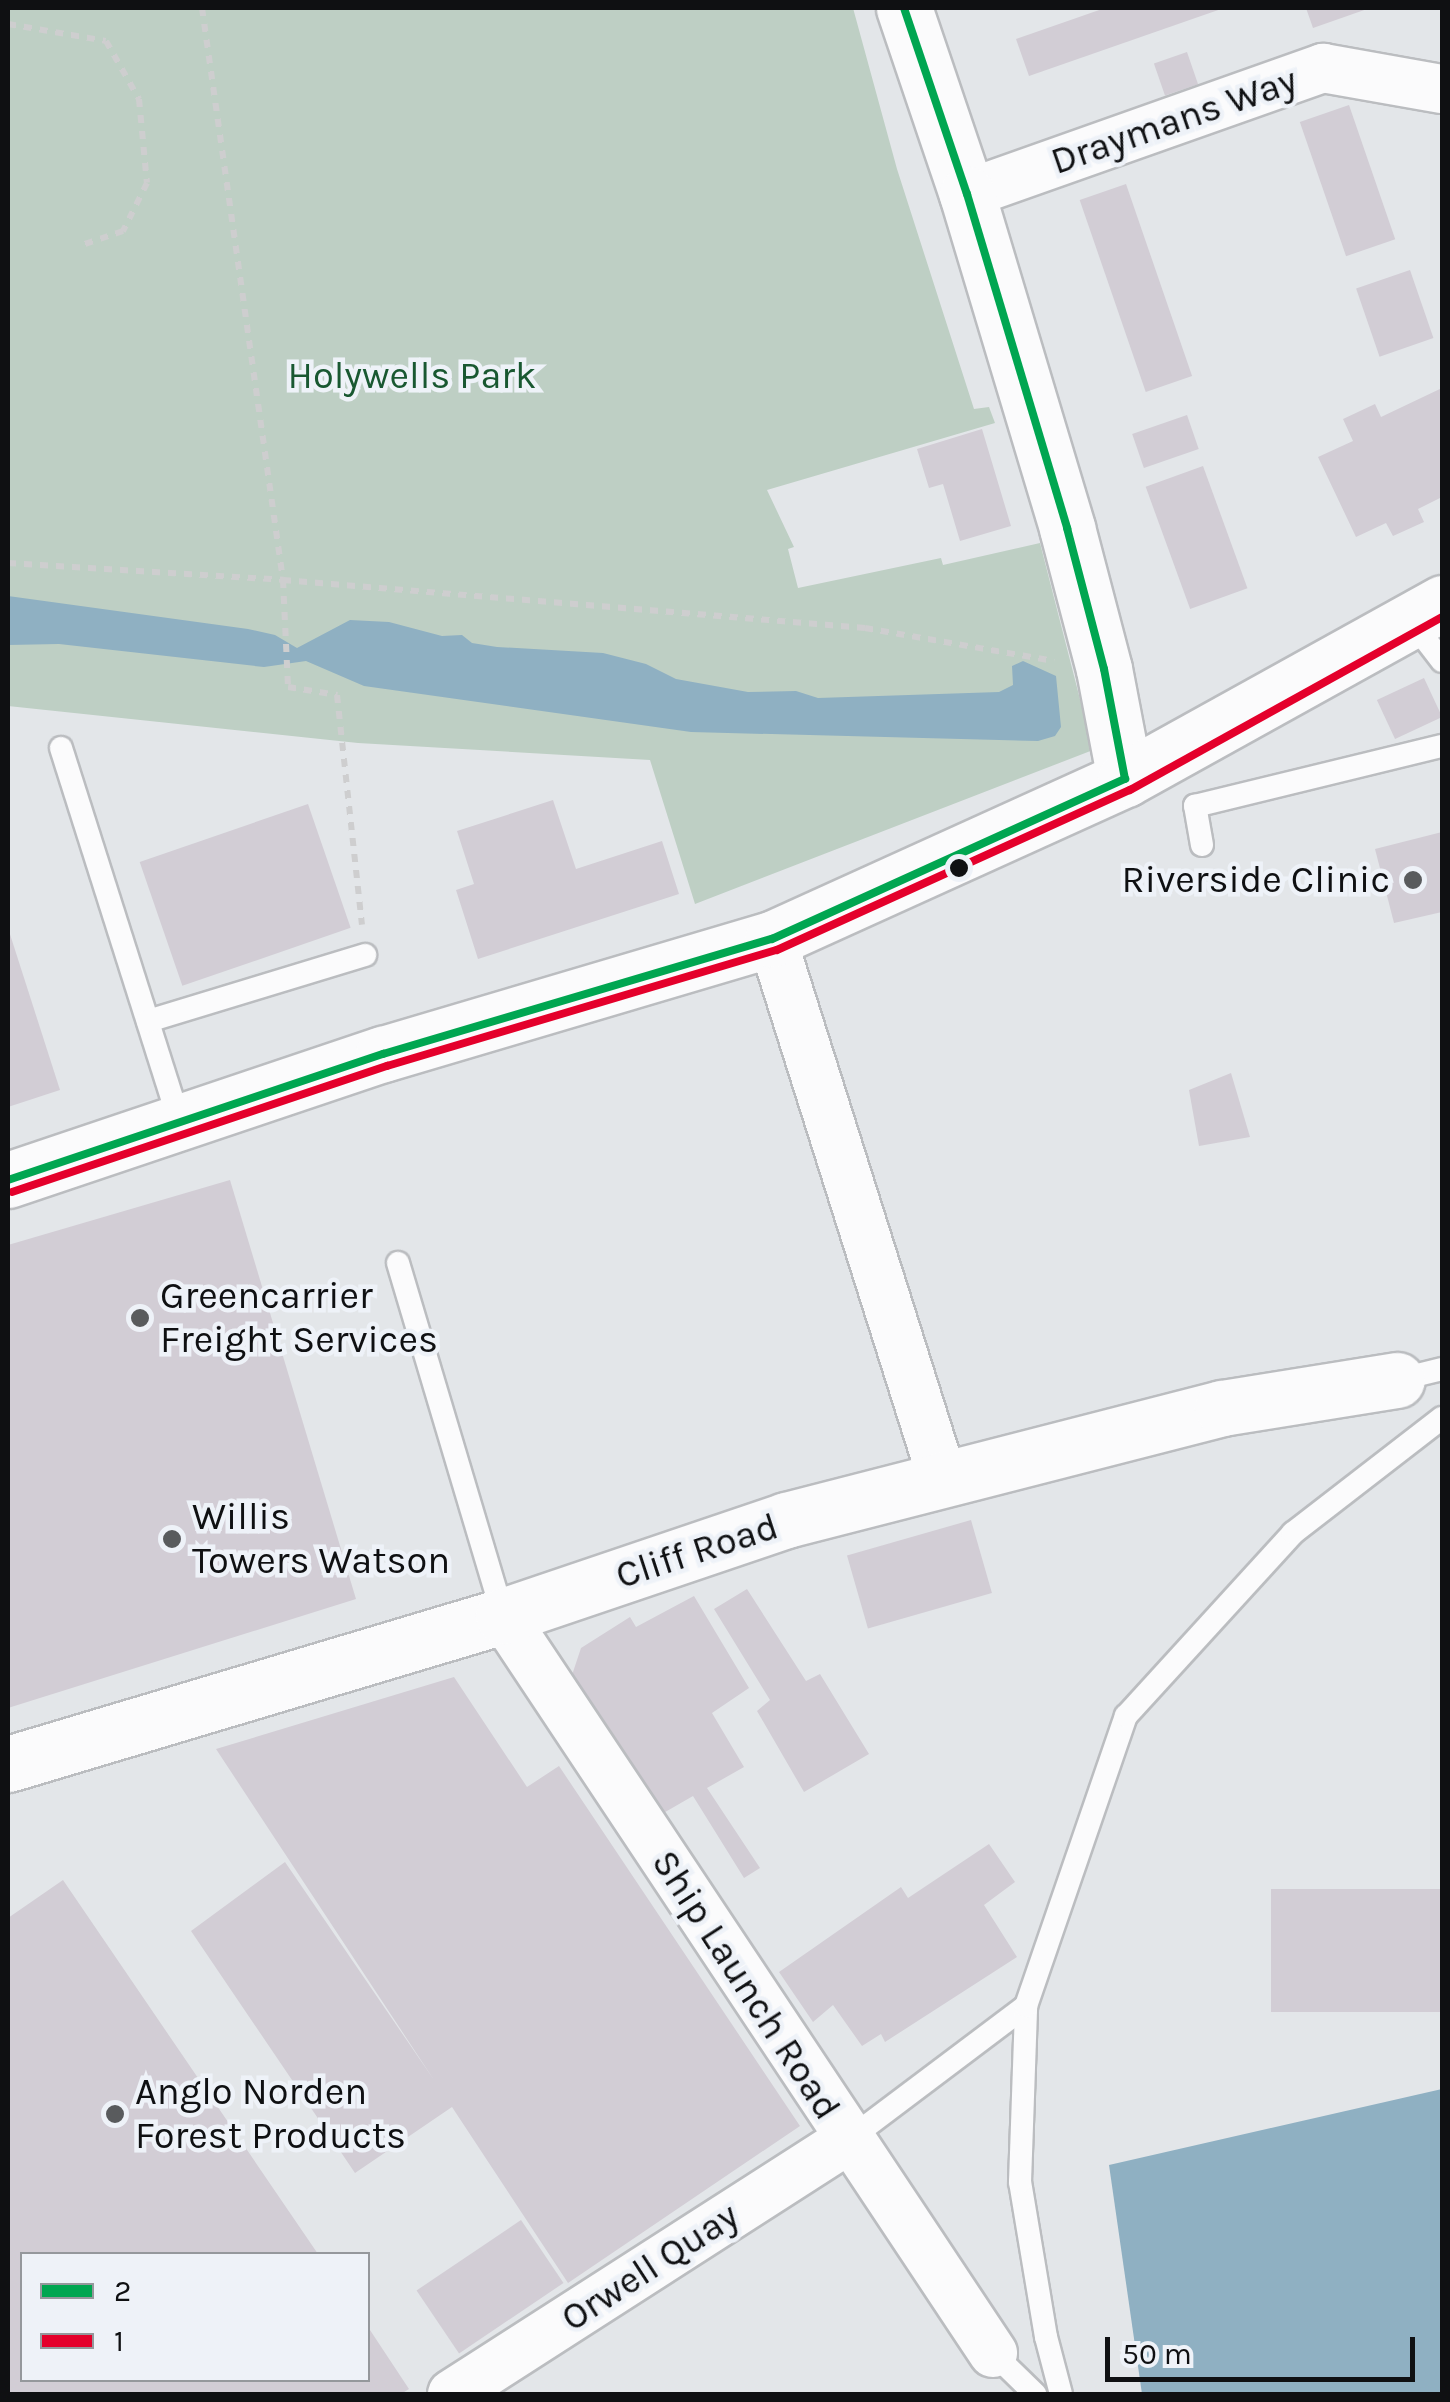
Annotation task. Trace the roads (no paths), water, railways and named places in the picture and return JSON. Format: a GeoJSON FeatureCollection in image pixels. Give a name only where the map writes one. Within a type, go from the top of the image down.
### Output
{"type":"FeatureCollection","features":[{"type":"Feature","properties":{"kind":"street"},"geometry":{"type":"LineString","coordinates":[[904,8],[967,194],[1067,528],[1104,669],[1125,779]]}},
{"type":"Feature","properties":{"kind":"street","name":"Draymans Way"},"geometry":{"type":"LineString","coordinates":[[967,194],[1323,68],[1442,89]]}},
{"type":"Feature","properties":{"kind":"street"},"geometry":{"type":"LineString","coordinates":[[8,1180],[384,1054],[772,939],[1125,779],[1432,629]]}},
{"type":"Feature","properties":{"kind":"street"},"geometry":{"type":"LineString","coordinates":[[772,939],[944,1480]]}},
{"type":"Feature","properties":{"kind":"street","name":"Cliff Road"},"geometry":{"type":"LineString","coordinates":[[8,1764],[503,1616],[786,1520],[1222,1408],[1420,1374]]}},
{"type":"Feature","properties":{"kind":"street","name":"Ship Launch Road"},"geometry":{"type":"LineString","coordinates":[[503,1616],[993,2353]]}},
{"type":"Feature","properties":{"kind":"street","name":"Orwell Quay"},"geometry":{"type":"LineString","coordinates":[[452,2394],[848,2140]]}},
{"type":"Feature","properties":{"kind":"lane"},"geometry":{"type":"LineString","coordinates":[[1202,846],[1195,806],[1442,746]]}},
{"type":"Feature","properties":{"kind":"lane"},"geometry":{"type":"LineString","coordinates":[[61,748],[180,1122]]}},
{"type":"Feature","properties":{"kind":"lane"},"geometry":{"type":"LineString","coordinates":[[148,1021],[365,955]]}},
{"type":"Feature","properties":{"kind":"lane"},"geometry":{"type":"LineString","coordinates":[[398,1263],[503,1616]]}},
{"type":"Feature","properties":{"kind":"lane"},"geometry":{"type":"LineString","coordinates":[[1062,2394],[1046,2338],[1020,2182],[1026,2006],[1126,1716],[1292,1534],[1442,1418]]}},
{"type":"Feature","properties":{"kind":"lane"},"geometry":{"type":"LineString","coordinates":[[848,2140],[1026,2006]]}},
{"type":"Feature","properties":{"kind":"lane"},"geometry":{"type":"LineString","coordinates":[[993,2353],[1036,2394]]}},
{"type":"Feature","properties":{"kind":"water"},"geometry":{"type":"Polygon","coordinates":[[[8,596],[248,629],[275,635],[297,648],[350,620],[389,622],[442,636],[462,635],[472,643],[497,647],[603,653],[646,664],[676,679],[748,692],[796,691],[818,698],[999,692],[1013,685],[1012,666],[1023,661],[1056,676],[1061,727],[1055,736],[1038,741],[691,732],[364,686],[306,661],[264,667],[59,644],[8,645],[8,596]]]}},
{"type":"Feature","properties":{"kind":"water"},"geometry":{"type":"Polygon","coordinates":[[[1442,2089],[1442,2394],[1142,2394],[1109,2165],[1442,2089]]]}},
{"type":"Feature","properties":{"kind":"place","name":"Riverside Clinic"},"geometry":{"type":"Point","coordinates":[1413,880]}},
{"type":"Feature","properties":{"kind":"place","name":"Greencarrier Freight Services"},"geometry":{"type":"Point","coordinates":[140,1318]}},
{"type":"Feature","properties":{"kind":"place","name":"Willis Towers Watson"},"geometry":{"type":"Point","coordinates":[172,1539]}},
{"type":"Feature","properties":{"kind":"place","name":"Anglo Norden Forest Products"},"geometry":{"type":"Point","coordinates":[115,2114]}},
{"type":"Feature","properties":{"kind":"park label","name":"Holywells Park"},"geometry":{"type":"Point","coordinates":[412,376]}}]}
